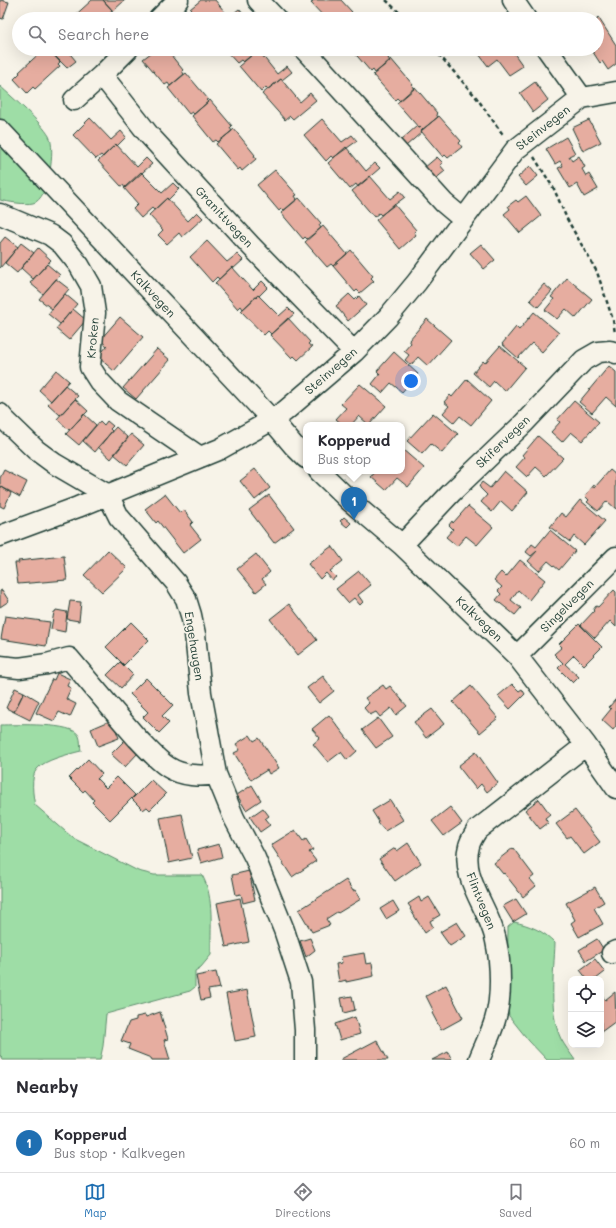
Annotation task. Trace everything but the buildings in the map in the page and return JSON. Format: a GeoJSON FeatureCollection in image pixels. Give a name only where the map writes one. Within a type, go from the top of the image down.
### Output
{"type":"FeatureCollection","features":[{"type":"Feature","properties":{"kind":"street"},"geometry":{"type":"LineString","coordinates":[[166,12],[178,0]]}},
{"type":"Feature","properties":{"kind":"street"},"geometry":{"type":"LineString","coordinates":[[258,0],[269,12]]}},
{"type":"Feature","properties":{"kind":"street"},"geometry":{"type":"LineString","coordinates":[[513,0],[521,12]]}},
{"type":"Feature","properties":{"kind":"street"},"geometry":{"type":"LineString","coordinates":[[74,100],[121,56]]}},
{"type":"Feature","properties":{"kind":"street"},"geometry":{"type":"LineString","coordinates":[[310,56],[428,186],[444,203],[462,218]]}},
{"type":"Feature","properties":{"kind":"street"},"geometry":{"type":"LineString","coordinates":[[552,56],[582,98],[616,92]]}},
{"type":"Feature","properties":{"kind":"street","name":"Granittvegen"},"geometry":{"type":"LineString","coordinates":[[102,75],[149,135],[251,246],[354,352]]}},
{"type":"Feature","properties":{"kind":"street","name":"Steinvegen"},"geometry":{"type":"LineString","coordinates":[[0,536],[108,495],[220,449],[272,420],[354,352],[388,317],[417,282],[462,218],[515,150],[582,98]]}},
{"type":"Feature","properties":{"kind":"street","name":"Kalkvegen"},"geometry":{"type":"LineString","coordinates":[[0,130],[303,455]]}},
{"type":"Feature","properties":{"kind":"street","name":"Kroken"},"geometry":{"type":"LineString","coordinates":[[0,214],[50,235],[62,244],[79,265],[91,286],[95,313],[90,367],[99,380],[118,401],[200,457]]}},
{"type":"Feature","properties":{"kind":"street","name":"Skifervegen"},"geometry":{"type":"LineString","coordinates":[[402,545],[452,492],[522,424],[584,360],[598,352],[613,352]]}},
{"type":"Feature","properties":{"kind":"street"},"geometry":{"type":"LineString","coordinates":[[0,414],[36,450],[55,464],[108,495]]}},
{"type":"Feature","properties":{"kind":"street","name":"Kalkvegen"},"geometry":{"type":"LineString","coordinates":[[322,474],[350,501],[402,545],[517,656],[615,784]]}},
{"type":"Feature","properties":{"kind":"street","name":"Engehaugen"},"geometry":{"type":"LineString","coordinates":[[108,495],[119,517],[176,583],[186,599],[195,634],[202,694],[216,774],[234,818],[255,858],[293,955],[301,982],[305,1030],[305,1060]]}},
{"type":"Feature","properties":{"kind":"street","name":"Singelvegen"},"geometry":{"type":"LineString","coordinates":[[517,656],[616,557]]}},
{"type":"Feature","properties":{"kind":"street"},"geometry":{"type":"LineString","coordinates":[[0,666],[19,668],[47,664],[69,658],[122,721],[149,750],[169,768],[186,774],[205,776],[216,774]]}},
{"type":"Feature","properties":{"kind":"street","name":"Flintvegen"},"geometry":{"type":"LineString","coordinates":[[479,1060],[496,1020],[500,986],[497,943],[494,930],[469,875],[466,858],[469,844],[482,826],[586,745]]}},
{"type":"Feature","properties":{"kind":"path"},"geometry":{"type":"LineString","coordinates":[[386,0],[399,12]]}},
{"type":"Feature","properties":{"kind":"path"},"geometry":{"type":"LineString","coordinates":[[440,56],[476,97],[515,150],[534,155],[554,189],[567,218],[597,272],[613,320]]}},
{"type":"Feature","properties":{"kind":"green space"},"geometry":{"type":"Polygon","coordinates":[[[0,86],[40,124],[49,136],[51,142],[52,151],[50,173],[47,184],[39,200],[30,204],[0,200],[0,86]]]}},
{"type":"Feature","properties":{"kind":"green space"},"geometry":{"type":"Polygon","coordinates":[[[0,725],[56,726],[67,728],[79,736],[81,751],[45,763],[37,769],[33,776],[35,805],[73,838],[138,871],[154,875],[202,875],[209,894],[211,914],[211,955],[201,967],[195,971],[195,987],[190,991],[106,1014],[100,1060],[3,1060],[0,1055],[0,725]]]}},
{"type":"Feature","properties":{"kind":"green space"},"geometry":{"type":"Polygon","coordinates":[[[514,922],[536,929],[555,943],[553,979],[554,1017],[561,1039],[575,1060],[547,1060],[529,1041],[509,1016],[507,1000],[508,927],[514,922]]]}},
{"type":"Feature","properties":{"kind":"place","name":"Kopperud"},"geometry":{"type":"Point","coordinates":[354,520]}}]}
